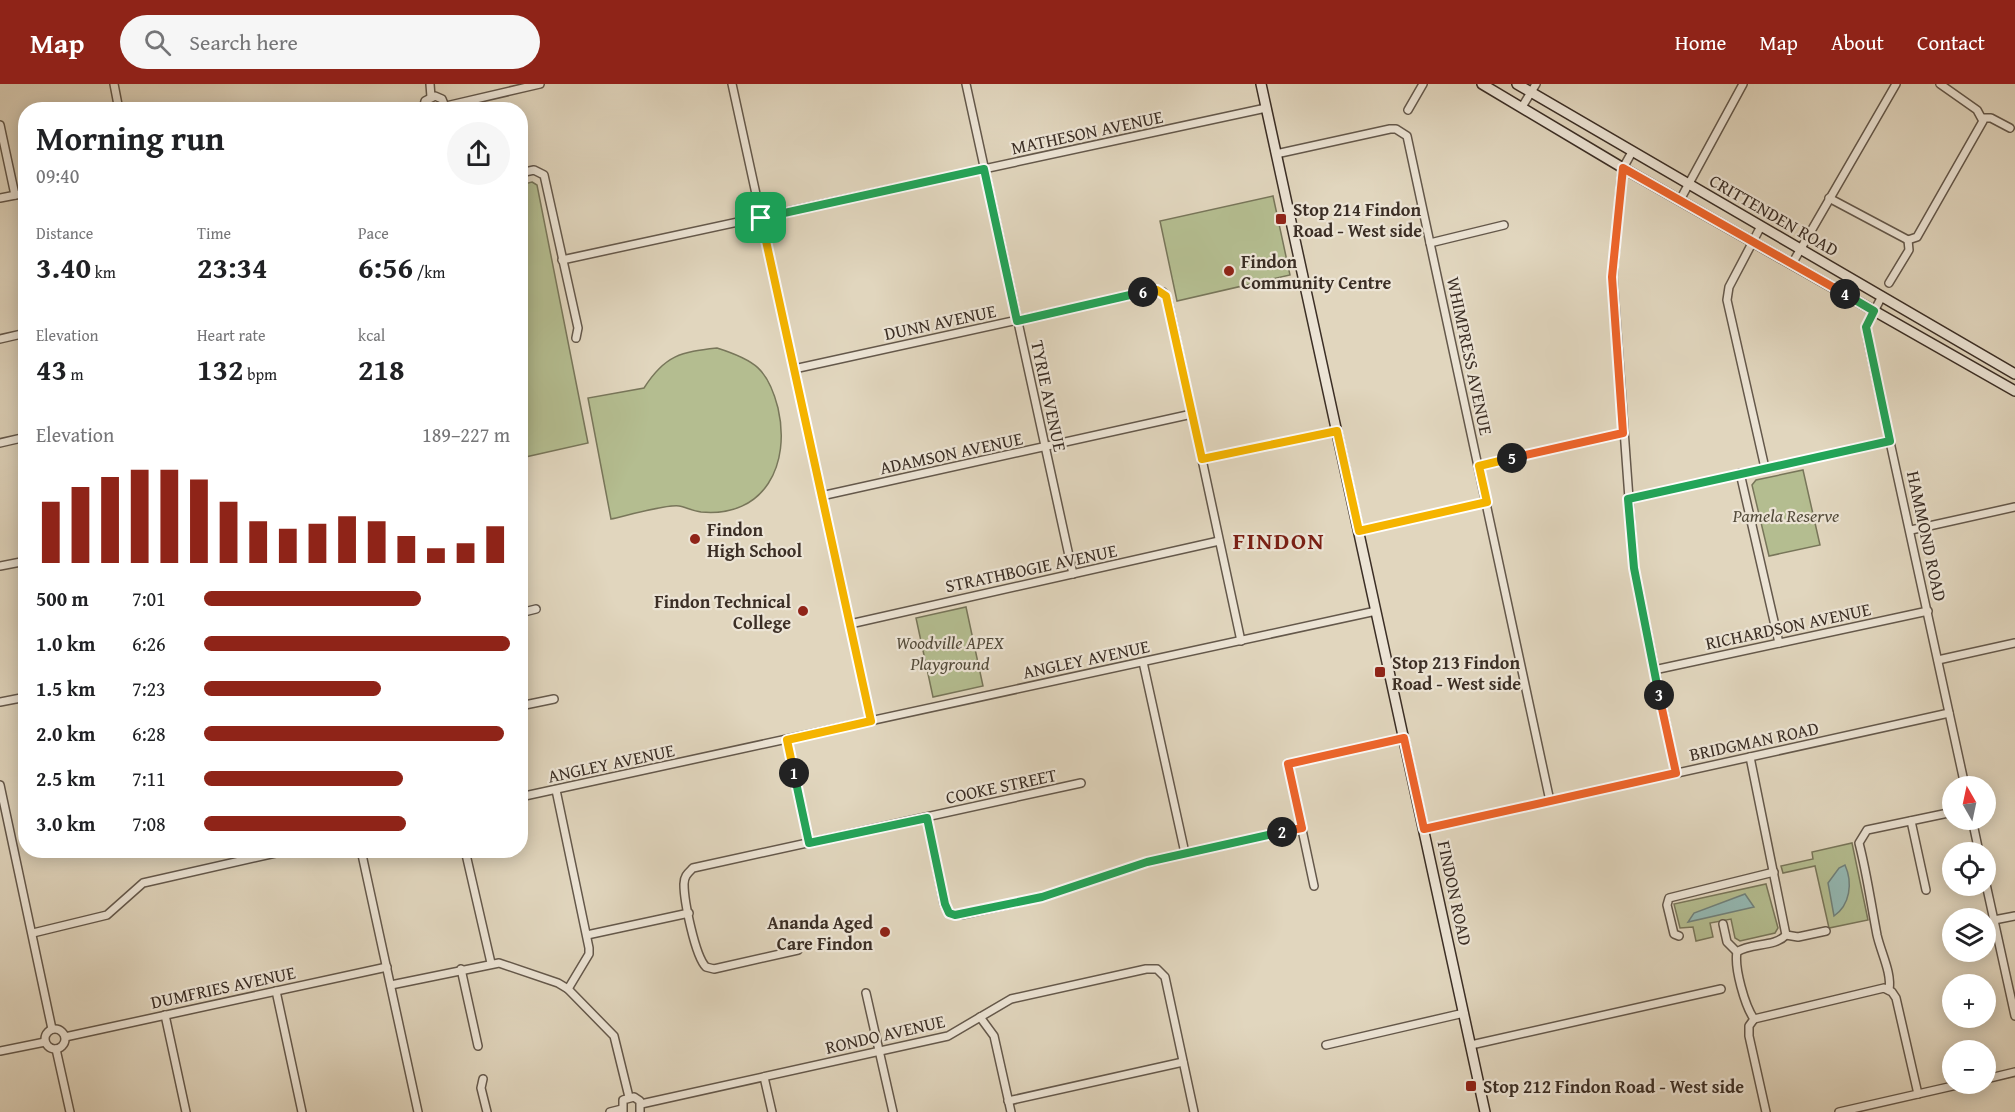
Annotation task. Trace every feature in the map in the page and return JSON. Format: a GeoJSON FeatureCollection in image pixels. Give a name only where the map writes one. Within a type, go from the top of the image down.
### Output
{"type":"FeatureCollection","features":[{"type":"Feature","properties":{"kind":"main road","name":"FINDON ROAD"},"geometry":{"type":"LineString","coordinates":[[1261,84],[1485,1112]]}},
{"type":"Feature","properties":{"kind":"main road","name":"CRITTENDEN ROAD"},"geometry":{"type":"LineString","coordinates":[[1482,84],[1623,168],[2015,391]]}},
{"type":"Feature","properties":{"kind":"main road","name":"CRITTENDEN ROAD"},"geometry":{"type":"LineString","coordinates":[[1517,84],[1534,88],[1632,152],[2015,374]]}},
{"type":"Feature","properties":{"kind":"street"},"geometry":{"type":"LineString","coordinates":[[114,84],[117,102]]}},
{"type":"Feature","properties":{"kind":"street"},"geometry":{"type":"LineString","coordinates":[[430,84],[431,97]]}},
{"type":"Feature","properties":{"kind":"street"},"geometry":{"type":"LineString","coordinates":[[470,102],[540,84]]}},
{"type":"Feature","properties":{"kind":"street"},"geometry":{"type":"LineString","coordinates":[[732,84],[871,721]]}},
{"type":"Feature","properties":{"kind":"street","name":"TYRIE AVENUE"},"geometry":{"type":"LineString","coordinates":[[966,84],[1073,574]]}},
{"type":"Feature","properties":{"kind":"street"},"geometry":{"type":"LineString","coordinates":[[1408,110],[1423,84]]}},
{"type":"Feature","properties":{"kind":"street"},"geometry":{"type":"LineString","coordinates":[[1680,200],[1742,86],[1733,84]]}},
{"type":"Feature","properties":{"kind":"street"},"geometry":{"type":"LineString","coordinates":[[1792,264],[1896,84]]}},
{"type":"Feature","properties":{"kind":"street"},"geometry":{"type":"LineString","coordinates":[[1829,198],[1908,240],[1917,237],[1928,213],[1982,125],[1983,118],[1977,110],[1940,84]]}},
{"type":"Feature","properties":{"kind":"street"},"geometry":{"type":"LineString","coordinates":[[1522,107],[1534,88]]}},
{"type":"Feature","properties":{"kind":"street"},"geometry":{"type":"LineString","coordinates":[[425,102],[431,97],[439,97],[442,102]]}},
{"type":"Feature","properties":{"kind":"street","name":"MATHESON AVENUE"},"geometry":{"type":"LineString","coordinates":[[562,260],[1266,108]]}},
{"type":"Feature","properties":{"kind":"street"},"geometry":{"type":"LineString","coordinates":[[1983,118],[1991,118],[2010,128]]}},
{"type":"Feature","properties":{"kind":"street"},"geometry":{"type":"LineString","coordinates":[[0,124],[15,195]]}},
{"type":"Feature","properties":{"kind":"street","name":"WHIMPRESS AVENUE"},"geometry":{"type":"LineString","coordinates":[[1276,154],[1390,129],[1401,131],[1407,136],[1551,801]]}},
{"type":"Feature","properties":{"kind":"street"},"geometry":{"type":"LineString","coordinates":[[1632,152],[1623,168],[1612,277],[1623,433],[1634,568],[1676,773]]}},
{"type":"Feature","properties":{"kind":"street"},"geometry":{"type":"LineString","coordinates":[[528,171],[534,170],[544,175],[578,328],[576,338]]}},
{"type":"Feature","properties":{"kind":"street"},"geometry":{"type":"LineString","coordinates":[[0,198],[18,194]]}},
{"type":"Feature","properties":{"kind":"street"},"geometry":{"type":"LineString","coordinates":[[1430,243],[1503,225]]}},
{"type":"Feature","properties":{"kind":"street"},"geometry":{"type":"LineString","coordinates":[[1760,228],[1729,287],[1727,300],[1765,468]]}},
{"type":"Feature","properties":{"kind":"street"},"geometry":{"type":"LineString","coordinates":[[1889,283],[1909,250],[1908,240]]}},
{"type":"Feature","properties":{"kind":"street","name":"DUNN AVENUE"},"geometry":{"type":"LineString","coordinates":[[794,369],[1150,291],[1163,292],[1168,301],[1192,414]]}},
{"type":"Feature","properties":{"kind":"street","name":"HAMMOND ROAD"},"geometry":{"type":"LineString","coordinates":[[1882,296],[1866,327],[1963,776]]}},
{"type":"Feature","properties":{"kind":"street"},"geometry":{"type":"LineString","coordinates":[[0,339],[18,335]]}},
{"type":"Feature","properties":{"kind":"street"},"geometry":{"type":"LineString","coordinates":[[1192,414],[1241,641]]}},
{"type":"Feature","properties":{"kind":"street","name":"ADAMSON AVENUE"},"geometry":{"type":"LineString","coordinates":[[821,496],[1192,414]]}},
{"type":"Feature","properties":{"kind":"street"},"geometry":{"type":"LineString","coordinates":[[1202,459],[1337,431]]}},
{"type":"Feature","properties":{"kind":"street"},"geometry":{"type":"LineString","coordinates":[[1479,466],[1623,433]]}},
{"type":"Feature","properties":{"kind":"street"},"geometry":{"type":"LineString","coordinates":[[0,443],[18,439]]}},
{"type":"Feature","properties":{"kind":"street"},"geometry":{"type":"LineString","coordinates":[[1628,499],[1890,441]]}},
{"type":"Feature","properties":{"kind":"street"},"geometry":{"type":"LineString","coordinates":[[1740,473],[1779,643]]}},
{"type":"Feature","properties":{"kind":"street"},"geometry":{"type":"LineString","coordinates":[[1359,531],[1487,502]]}},
{"type":"Feature","properties":{"kind":"street"},"geometry":{"type":"LineString","coordinates":[[1911,530],[2015,507]]}},
{"type":"Feature","properties":{"kind":"street","name":"STRATHBOGIE AVENUE"},"geometry":{"type":"LineString","coordinates":[[850,624],[1219,541]]}},
{"type":"Feature","properties":{"kind":"street"},"geometry":{"type":"LineString","coordinates":[[0,566],[18,563]]}},
{"type":"Feature","properties":{"kind":"street"},"geometry":{"type":"LineString","coordinates":[[528,611],[536,609]]}},
{"type":"Feature","properties":{"kind":"street","name":"ANGLEY AVENUE"},"geometry":{"type":"LineString","coordinates":[[528,795],[1376,611]]}},
{"type":"Feature","properties":{"kind":"street","name":"RICHARDSON AVENUE"},"geometry":{"type":"LineString","coordinates":[[1654,670],[1928,611]]}},
{"type":"Feature","properties":{"kind":"street"},"geometry":{"type":"LineString","coordinates":[[1938,660],[2015,643]]}},
{"type":"Feature","properties":{"kind":"street"},"geometry":{"type":"LineString","coordinates":[[1143,662],[1185,853]]}},
{"type":"Feature","properties":{"kind":"street"},"geometry":{"type":"LineString","coordinates":[[0,702],[18,699]]}},
{"type":"Feature","properties":{"kind":"street"},"geometry":{"type":"LineString","coordinates":[[528,704],[554,699]]}},
{"type":"Feature","properties":{"kind":"street","name":"BRIDGMAN ROAD"},"geometry":{"type":"LineString","coordinates":[[1424,829],[1949,713]]}},
{"type":"Feature","properties":{"kind":"street"},"geometry":{"type":"LineString","coordinates":[[1314,886],[1288,764],[1404,738]]}},
{"type":"Feature","properties":{"kind":"street"},"geometry":{"type":"LineString","coordinates":[[787,740],[809,843]]}},
{"type":"Feature","properties":{"kind":"street"},"geometry":{"type":"LineString","coordinates":[[1750,757],[1786,935]]}},
{"type":"Feature","properties":{"kind":"street","name":"COOKE STREET"},"geometry":{"type":"LineString","coordinates":[[798,950],[714,969],[706,968],[700,961],[689,913],[684,884],[686,875],[693,868],[1081,783]]}},
{"type":"Feature","properties":{"kind":"street"},"geometry":{"type":"LineString","coordinates":[[0,785],[52,1029]]}},
{"type":"Feature","properties":{"kind":"street"},"geometry":{"type":"LineString","coordinates":[[556,790],[589,954],[568,989]]}},
{"type":"Feature","properties":{"kind":"street"},"geometry":{"type":"LineString","coordinates":[[1889,990],[1891,978],[1883,961],[1859,843],[1867,831],[1942,814]]}},
{"type":"Feature","properties":{"kind":"street"},"geometry":{"type":"LineString","coordinates":[[927,818],[945,904],[949,913],[961,915],[1042,897],[1147,862],[1302,828]]}},
{"type":"Feature","properties":{"kind":"street"},"geometry":{"type":"LineString","coordinates":[[1911,821],[1926,890]]}},
{"type":"Feature","properties":{"kind":"street"},"geometry":{"type":"LineString","coordinates":[[33,933],[107,915],[143,883],[254,858]]}},
{"type":"Feature","properties":{"kind":"street"},"geometry":{"type":"LineString","coordinates":[[363,858],[418,1112]]}},
{"type":"Feature","properties":{"kind":"street"},"geometry":{"type":"LineString","coordinates":[[467,858],[491,963]]}},
{"type":"Feature","properties":{"kind":"street"},"geometry":{"type":"LineString","coordinates":[[1679,936],[1674,934],[1667,905],[1669,898],[1774,872]]}},
{"type":"Feature","properties":{"kind":"street"},"geometry":{"type":"LineString","coordinates":[[587,935],[689,913]]}},
{"type":"Feature","properties":{"kind":"street"},"geometry":{"type":"LineString","coordinates":[[1996,920],[2015,916]]}},
{"type":"Feature","properties":{"kind":"street"},"geometry":{"type":"LineString","coordinates":[[1723,924],[1727,942],[1737,952]]}},
{"type":"Feature","properties":{"kind":"street"},"geometry":{"type":"LineString","coordinates":[[1996,929],[2015,1016]]}},
{"type":"Feature","properties":{"kind":"street"},"geometry":{"type":"LineString","coordinates":[[1737,952],[1743,948],[1778,941],[1786,935],[1798,937],[1826,931]]}},
{"type":"Feature","properties":{"kind":"street"},"geometry":{"type":"LineString","coordinates":[[1737,952],[1736,962],[1746,1004],[1754,1019]]}},
{"type":"Feature","properties":{"kind":"street"},"geometry":{"type":"LineString","coordinates":[[391,986],[461,969],[499,963],[533,973],[568,989],[614,1036],[629,1097]]}},
{"type":"Feature","properties":{"kind":"street","name":"DUMFRIES AVENUE"},"geometry":{"type":"LineString","coordinates":[[65,1037],[387,967]]}},
{"type":"Feature","properties":{"kind":"street"},"geometry":{"type":"LineString","coordinates":[[461,969],[478,1046]]}},
{"type":"Feature","properties":{"kind":"street","name":"RONDO AVENUE"},"geometry":{"type":"LineString","coordinates":[[641,1108],[764,1077],[948,1036],[966,1028],[1011,999],[1146,969],[1157,969],[1165,976],[1194,1112]]}},
{"type":"Feature","properties":{"kind":"street"},"geometry":{"type":"LineString","coordinates":[[1766,1112],[1749,1035],[1749,1026],[1754,1019],[1884,988],[1896,998],[1918,1094]]}},
{"type":"Feature","properties":{"kind":"street"},"geometry":{"type":"LineString","coordinates":[[1471,1045],[1721,989]]}},
{"type":"Feature","properties":{"kind":"street"},"geometry":{"type":"LineString","coordinates":[[276,991],[302,1112]]}},
{"type":"Feature","properties":{"kind":"street"},"geometry":{"type":"LineString","coordinates":[[867,993],[893,1112]]}},
{"type":"Feature","properties":{"kind":"street"},"geometry":{"type":"LineString","coordinates":[[1326,1045],[1464,1013]]}},
{"type":"Feature","properties":{"kind":"street"},"geometry":{"type":"LineString","coordinates":[[165,1015],[186,1112]]}},
{"type":"Feature","properties":{"kind":"street"},"geometry":{"type":"LineString","coordinates":[[980,1017],[994,1036],[1011,1112]]}},
{"type":"Feature","properties":{"kind":"street"},"geometry":{"type":"LineString","coordinates":[[52,1029],[61,1031],[65,1037],[63,1045],[56,1049],[48,1047],[45,1042],[46,1033],[52,1029]]}},
{"type":"Feature","properties":{"kind":"street"},"geometry":{"type":"LineString","coordinates":[[0,1051],[45,1042]]}},
{"type":"Feature","properties":{"kind":"street"},"geometry":{"type":"LineString","coordinates":[[56,1049],[70,1112]]}},
{"type":"Feature","properties":{"kind":"street"},"geometry":{"type":"LineString","coordinates":[[1008,1101],[1183,1062]]}},
{"type":"Feature","properties":{"kind":"street"},"geometry":{"type":"LineString","coordinates":[[1996,1076],[2015,1072]]}},
{"type":"Feature","properties":{"kind":"street"},"geometry":{"type":"LineString","coordinates":[[764,1077],[772,1112]]}},
{"type":"Feature","properties":{"kind":"street"},"geometry":{"type":"LineString","coordinates":[[483,1079],[481,1088],[487,1112]]}},
{"type":"Feature","properties":{"kind":"street"},"geometry":{"type":"LineString","coordinates":[[1839,1112],[1942,1088]]}},
{"type":"Feature","properties":{"kind":"street"},"geometry":{"type":"LineString","coordinates":[[610,1112],[622,1111],[623,1100],[629,1097],[638,1098],[641,1108]]}},
{"type":"Feature","properties":{"kind":"green space"},"geometry":{"type":"Polygon","coordinates":[[[532,182],[537,185],[588,443],[528,456],[528,183],[532,182]]]}},
{"type":"Feature","properties":{"kind":"green space"},"geometry":{"type":"Polygon","coordinates":[[[1273,196],[1290,275],[1177,301],[1160,221],[1273,196]]]}},
{"type":"Feature","properties":{"kind":"green space"},"geometry":{"type":"Polygon","coordinates":[[[717,348],[750,362],[758,368],[770,384],[778,408],[781,429],[776,467],[768,483],[757,496],[742,506],[723,512],[701,512],[673,506],[611,519],[588,398],[644,388],[659,368],[675,357],[693,351],[717,348]]]}},
{"type":"Feature","properties":{"kind":"green space","name":"Pamela Reserve"},"geometry":{"type":"Polygon","coordinates":[[[1803,470],[1820,545],[1769,556],[1752,485],[1756,480],[1803,470]]]}},
{"type":"Feature","properties":{"kind":"green space","name":"Woodville APEX Playground"},"geometry":{"type":"Polygon","coordinates":[[[966,607],[983,686],[933,697],[916,618],[966,607]]]}},
{"type":"Feature","properties":{"kind":"green space"},"geometry":{"type":"Polygon","coordinates":[[[1852,843],[1868,920],[1829,928],[1815,866],[1783,873],[1781,866],[1813,859],[1812,852],[1852,843]]]}},
{"type":"Feature","properties":{"kind":"green space"},"geometry":{"type":"Polygon","coordinates":[[[1766,884],[1778,928],[1775,933],[1740,941],[1735,938],[1731,919],[1710,923],[1713,937],[1696,941],[1693,927],[1680,928],[1674,904],[1766,884]]]}},
{"type":"Feature","properties":{"kind":"water"},"geometry":{"type":"Polygon","coordinates":[[[1845,865],[1849,879],[1847,900],[1834,916],[1828,883],[1839,868],[1845,865]]]}},
{"type":"Feature","properties":{"kind":"water"},"geometry":{"type":"Polygon","coordinates":[[[1745,894],[1754,907],[1688,922],[1694,913],[1745,894]]]}},
{"type":"Feature","properties":{"kind":"place","name":"Stop 214 Findon Road - West side"},"geometry":{"type":"Point","coordinates":[1281,219]}},
{"type":"Feature","properties":{"kind":"place","name":"Findon Community Centre"},"geometry":{"type":"Point","coordinates":[1229,271]}},
{"type":"Feature","properties":{"kind":"place","name":"Findon High School"},"geometry":{"type":"Point","coordinates":[695,539]}},
{"type":"Feature","properties":{"kind":"place","name":"Findon Technical College"},"geometry":{"type":"Point","coordinates":[803,611]}},
{"type":"Feature","properties":{"kind":"place","name":"Stop 213 Findon Road - West side"},"geometry":{"type":"Point","coordinates":[1380,672]}},
{"type":"Feature","properties":{"kind":"place","name":"Ananda Aged Care Findon"},"geometry":{"type":"Point","coordinates":[885,932]}},
{"type":"Feature","properties":{"kind":"place","name":"Stop 212 Findon Road - West side"},"geometry":{"type":"Point","coordinates":[1471,1086]}},
{"type":"Feature","properties":{"kind":"district","name":"FINDON"},"geometry":{"type":"Point","coordinates":[1279,540]}},
{"type":"Feature","properties":{"kind":"route"},"geometry":{"type":"LineString","coordinates":[[1623,168],[1874,311],[1866,327],[1890,441],[1628,499],[1634,568],[1676,773],[1424,829],[1404,738],[1288,764],[1302,828],[1147,862],[1042,897],[955,915],[949,913],[946,908],[927,818],[809,843],[787,740],[871,721],[761,218],[984,169],[1017,321],[1150,291],[1163,292],[1168,301],[1202,459],[1337,431],[1359,531],[1487,502],[1479,466],[1623,433],[1612,277],[1623,168]]}}]}
